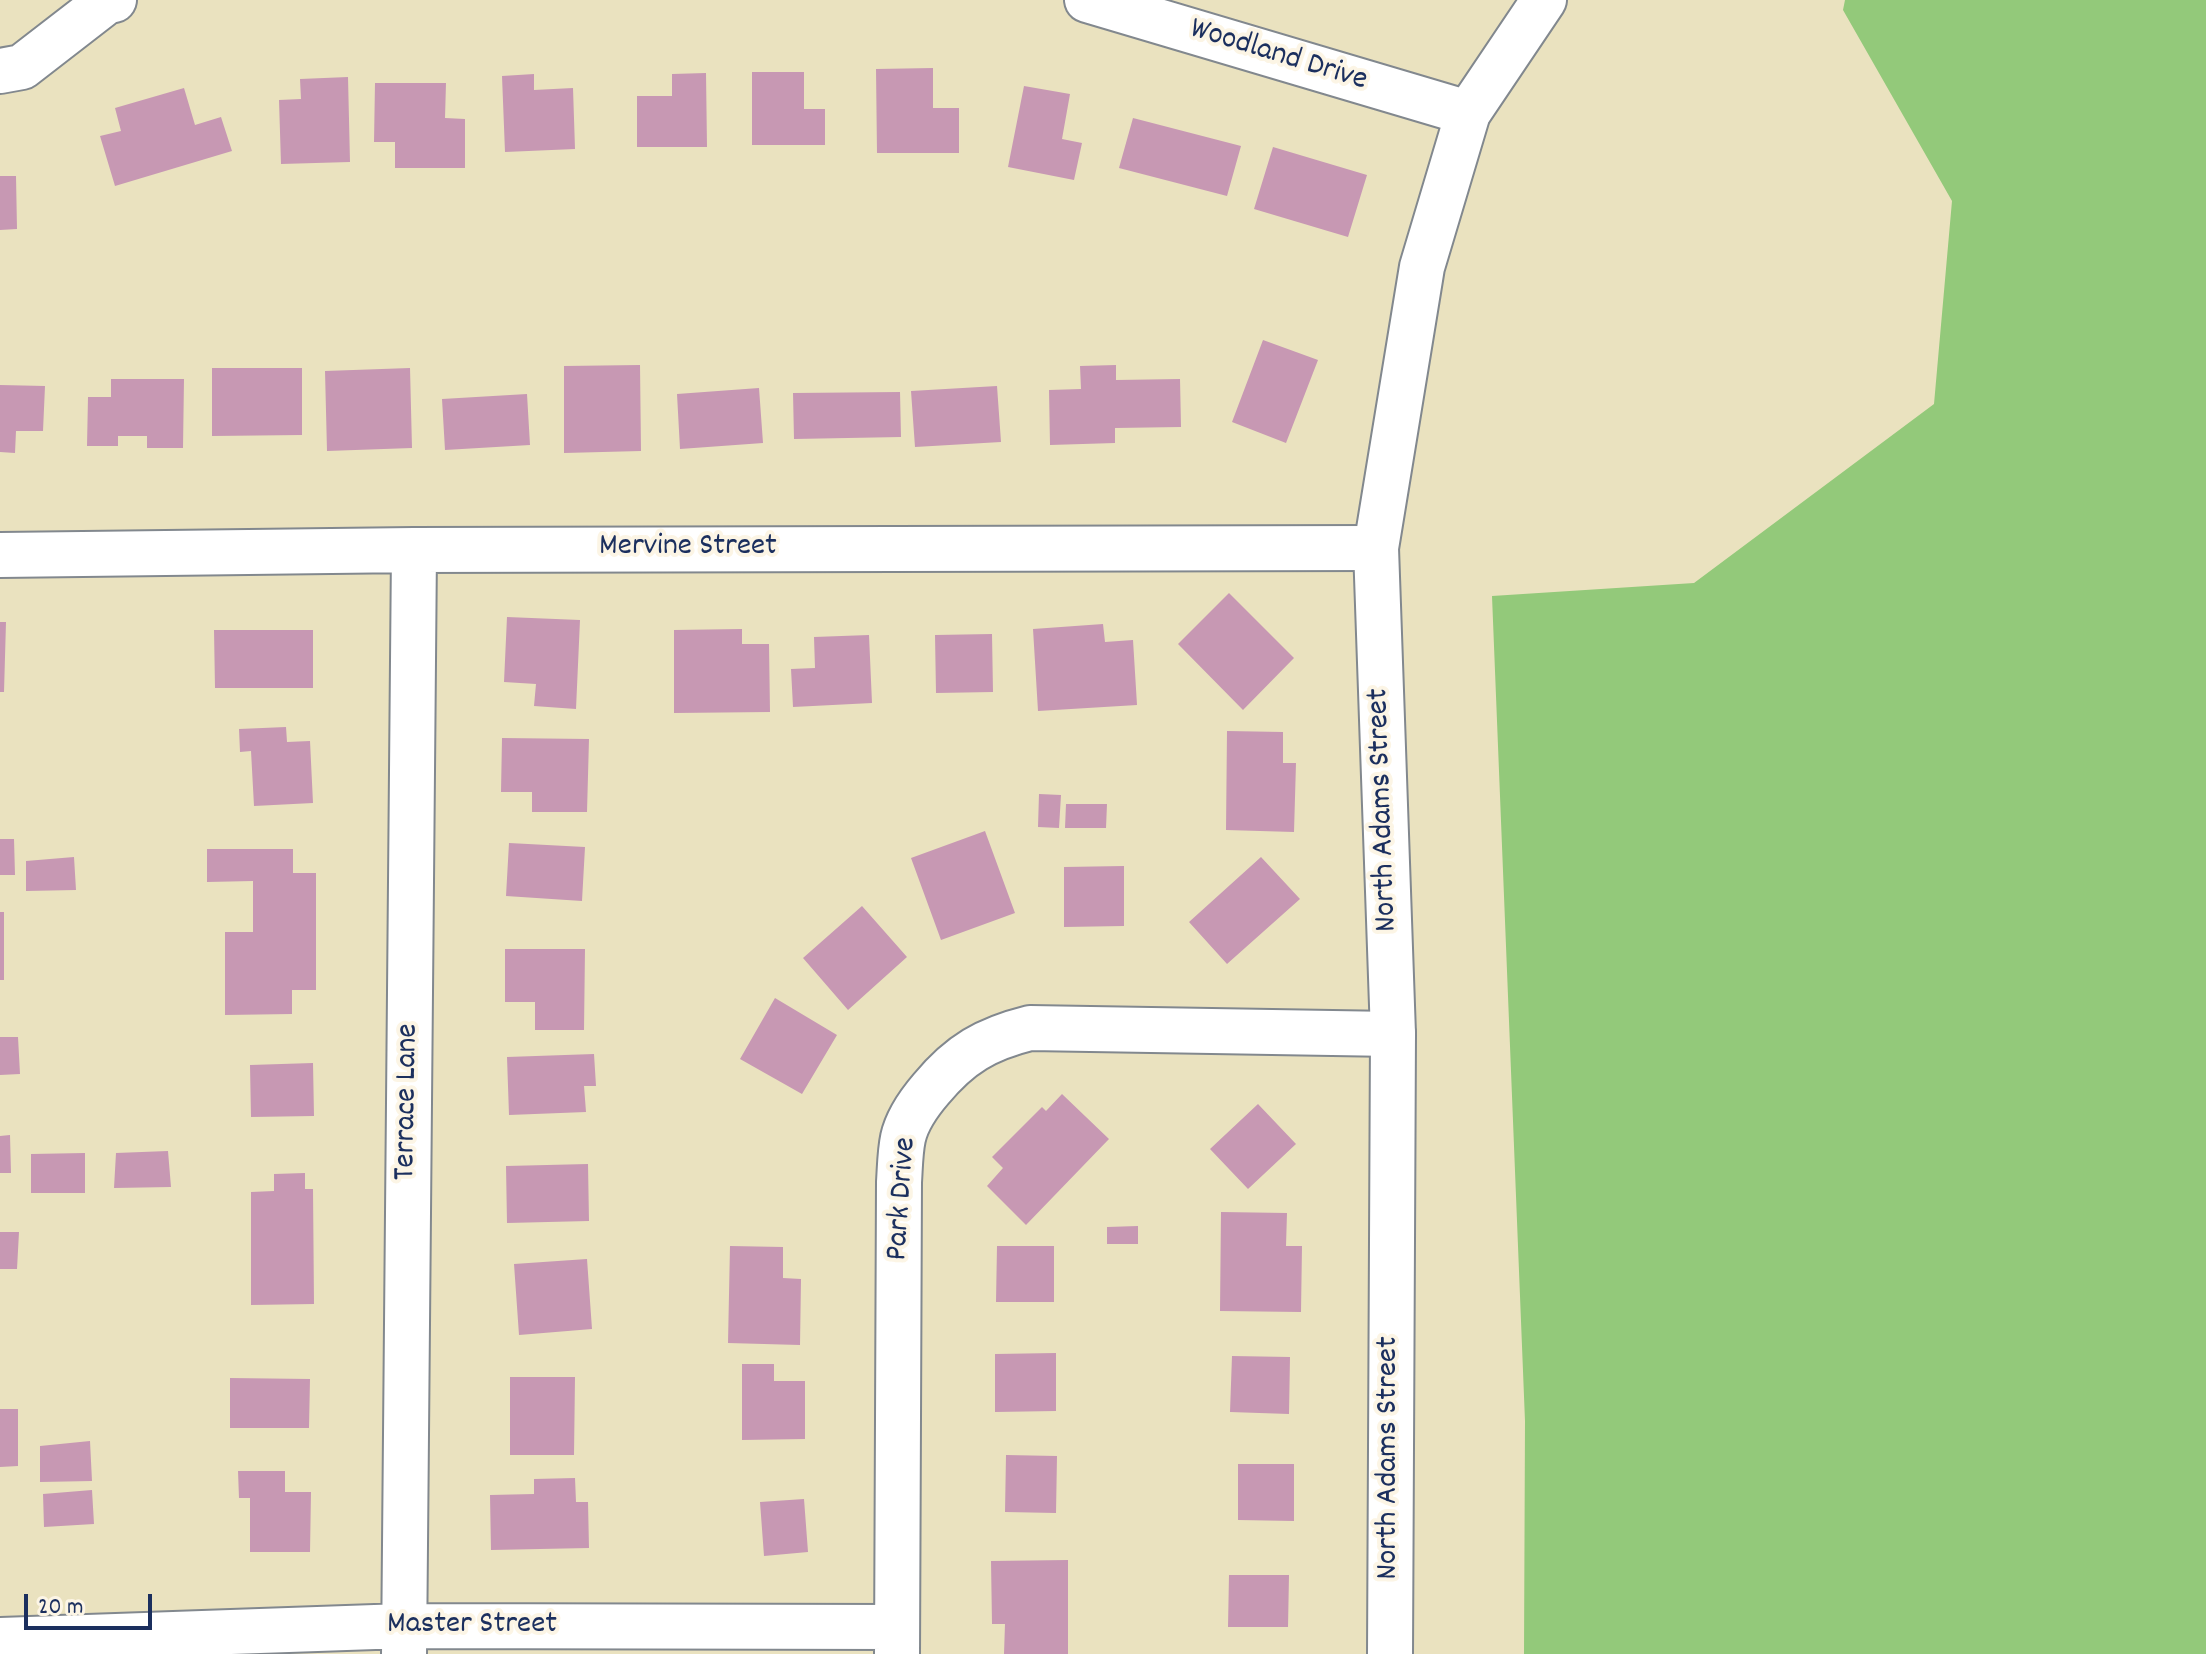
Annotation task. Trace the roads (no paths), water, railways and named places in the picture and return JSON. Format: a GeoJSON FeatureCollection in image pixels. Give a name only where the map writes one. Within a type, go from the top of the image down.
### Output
{"type":"FeatureCollection","features":[{"type":"Feature","properties":{"kind":"street","name":"Woodland Drive"},"geometry":{"type":"LineString","coordinates":[[1087,0],[1468,113]]}},
{"type":"Feature","properties":{"kind":"street","name":"North Adams Street"},"geometry":{"type":"LineString","coordinates":[[1390,1654],[1393,1034],[1376,548],[1422,267],[1468,113],[1544,0]]}},
{"type":"Feature","properties":{"kind":"street"},"geometry":{"type":"LineString","coordinates":[[0,71],[22,67],[108,1]]}},
{"type":"Feature","properties":{"kind":"street","name":"Mervine Street"},"geometry":{"type":"LineString","coordinates":[[0,555],[414,550],[1376,548]]}},
{"type":"Feature","properties":{"kind":"street","name":"Terrace Lane"},"geometry":{"type":"LineString","coordinates":[[404,1640],[414,550]]}},
{"type":"Feature","properties":{"kind":"street","name":"Park Drive"},"geometry":{"type":"LineString","coordinates":[[897,1640],[899,1182],[903,1135],[919,1103],[957,1060],[1003,1035],[1030,1028],[1393,1034]]}},
{"type":"Feature","properties":{"kind":"street","name":"Master Street"},"geometry":{"type":"LineString","coordinates":[[0,1640],[897,1640]]}}]}
